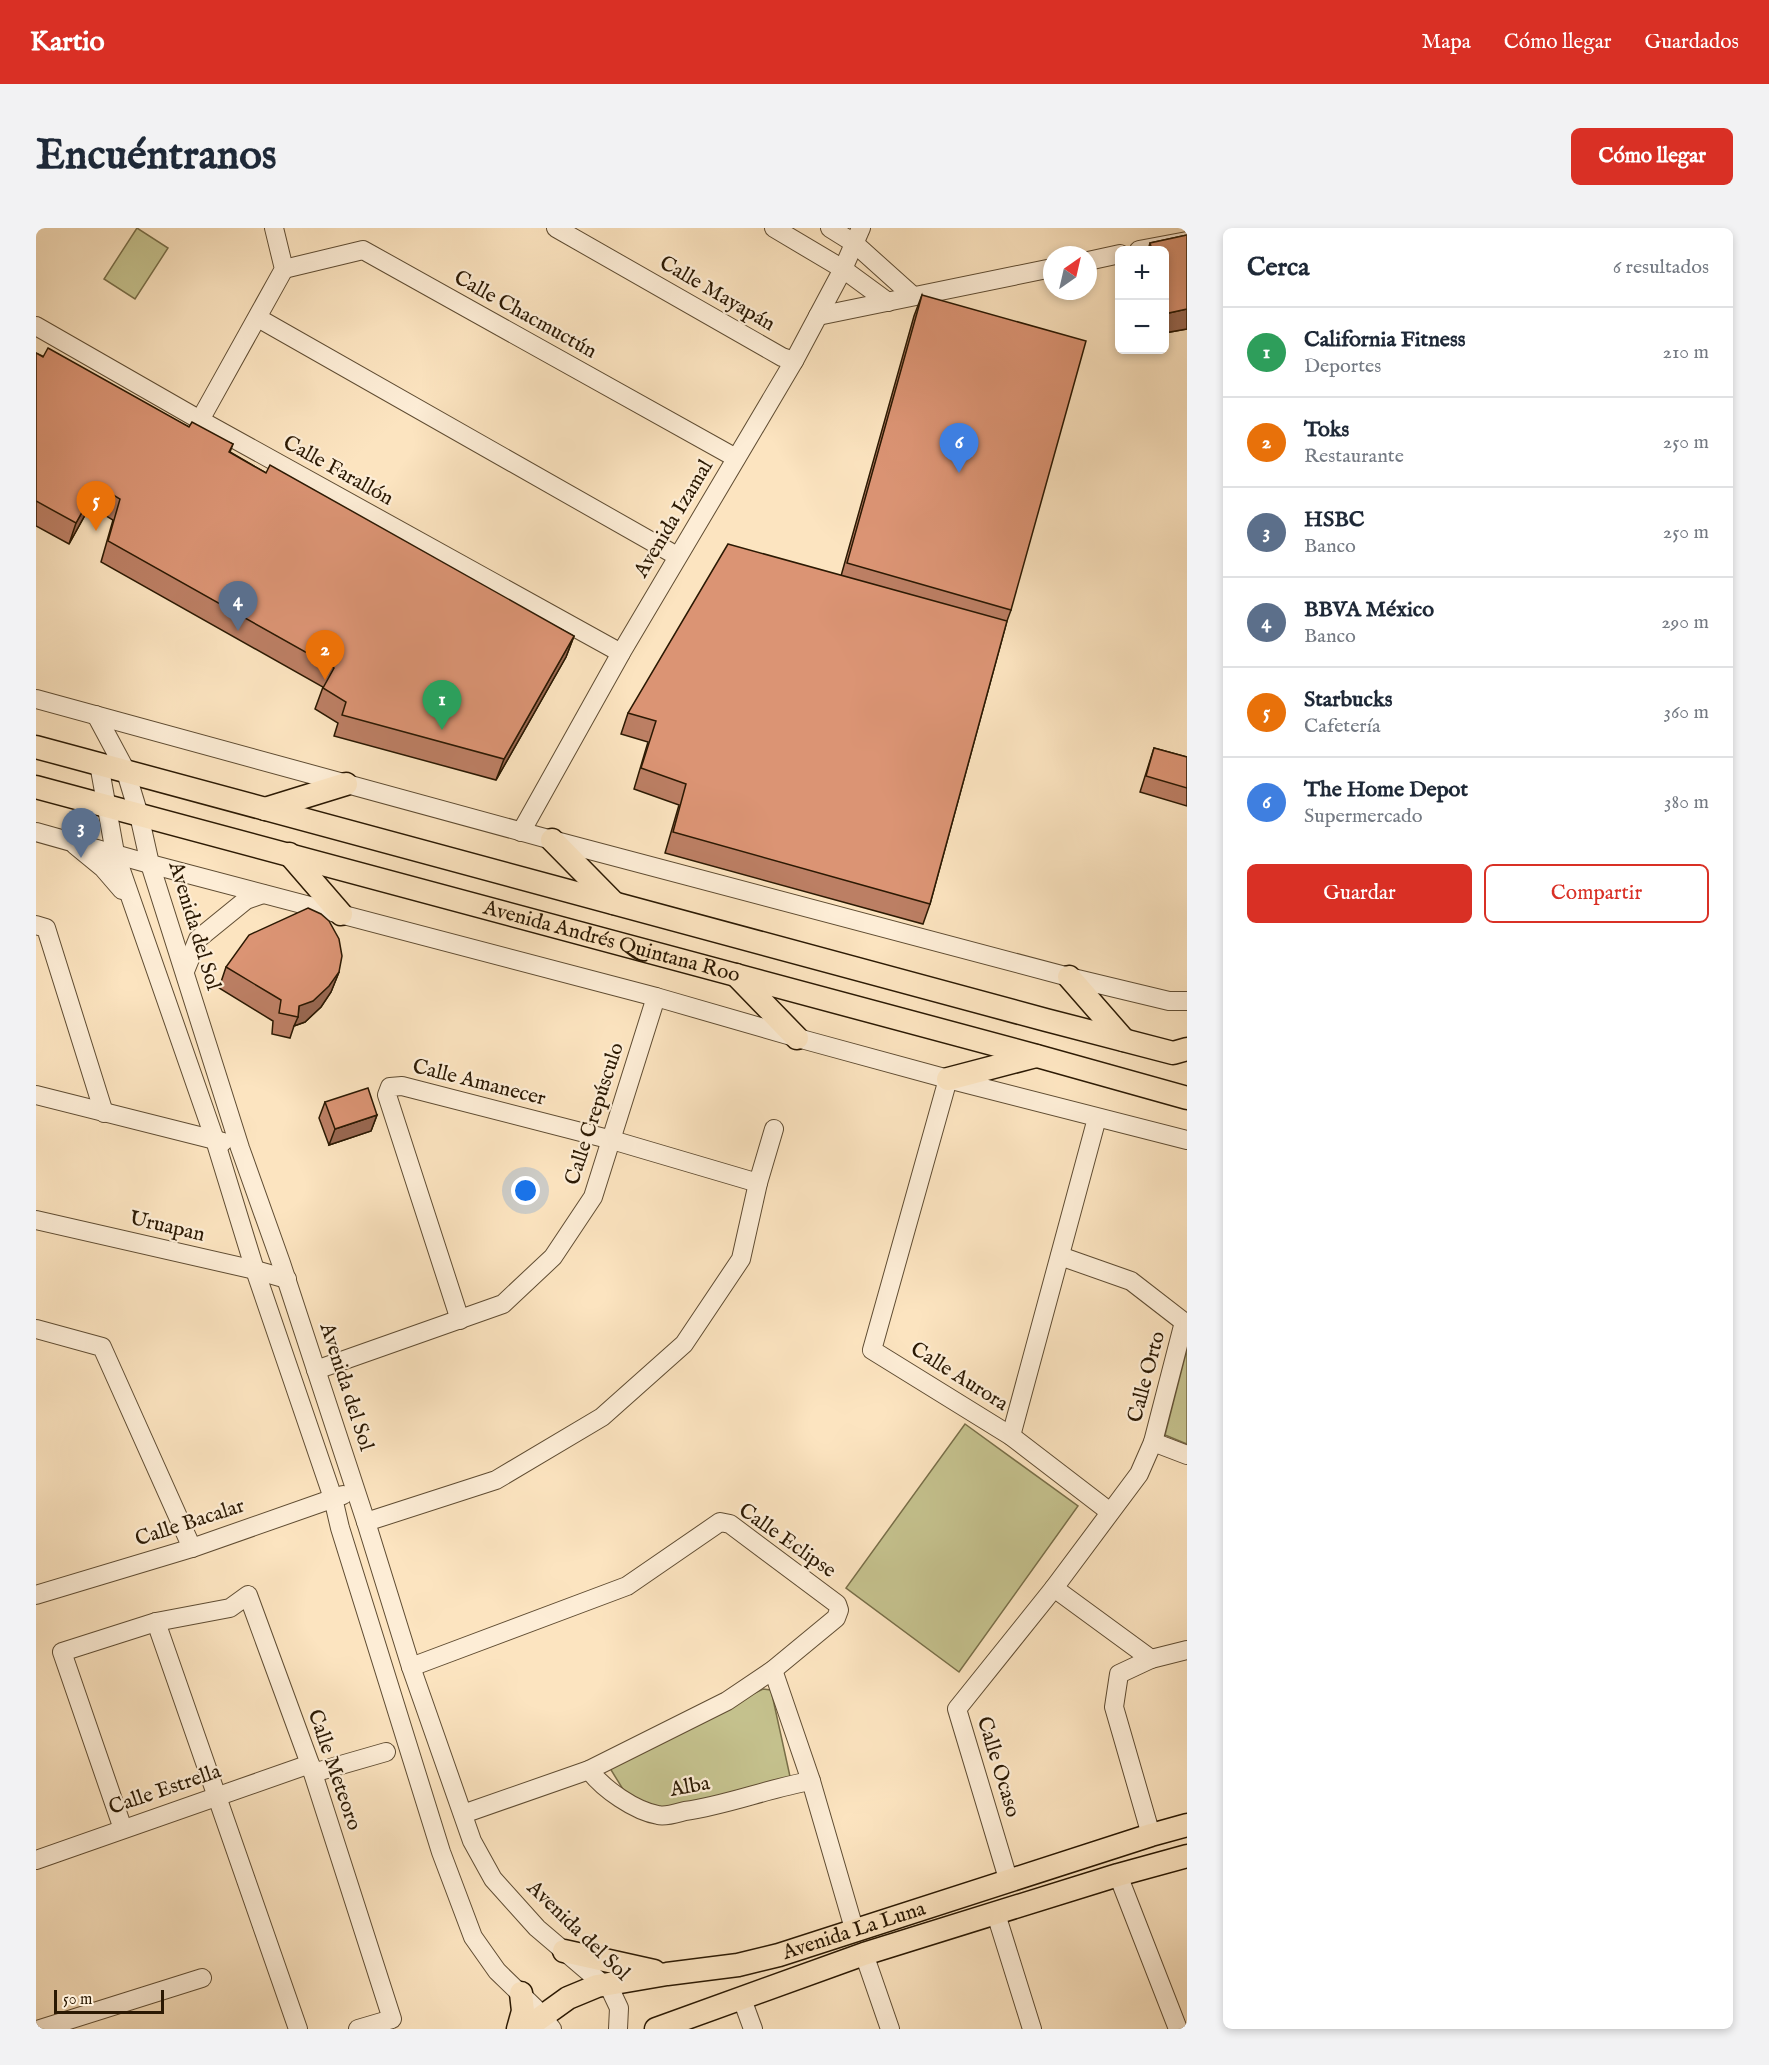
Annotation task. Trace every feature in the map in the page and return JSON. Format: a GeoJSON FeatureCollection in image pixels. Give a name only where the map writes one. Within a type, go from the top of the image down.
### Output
{"type":"FeatureCollection","features":[{"type":"Feature","properties":{"kind":"main road","name":"Avenida Andrés Quintana Roo"},"geometry":{"type":"LineString","coordinates":[[36,747],[1173,1053],[1187,1049]]}},
{"type":"Feature","properties":{"kind":"main road"},"geometry":{"type":"LineString","coordinates":[[265,809],[346,784]]}},
{"type":"Feature","properties":{"kind":"main road","name":"Avenida Andrés Quintana Roo"},"geometry":{"type":"LineString","coordinates":[[36,787],[735,974],[1187,1098]]}},
{"type":"Feature","properties":{"kind":"main road"},"geometry":{"type":"LineString","coordinates":[[552,840],[615,904]]}},
{"type":"Feature","properties":{"kind":"main road"},"geometry":{"type":"LineString","coordinates":[[289,854],[341,914]]}},
{"type":"Feature","properties":{"kind":"main road"},"geometry":{"type":"LineString","coordinates":[[735,974],[796,1038]]}},
{"type":"Feature","properties":{"kind":"main road"},"geometry":{"type":"LineString","coordinates":[[1069,977],[1124,1040]]}},
{"type":"Feature","properties":{"kind":"main road"},"geometry":{"type":"LineString","coordinates":[[948,1079],[1037,1056]]}},
{"type":"Feature","properties":{"kind":"main road","name":"Avenida La Luna"},"geometry":{"type":"LineString","coordinates":[[540,2025],[568,1998],[582,1991],[605,1984],[738,1965],[855,1932],[1187,1825]]}},
{"type":"Feature","properties":{"kind":"main road","name":"Avenida La Luna"},"geometry":{"type":"LineString","coordinates":[[656,2029],[864,1954],[1118,1875],[1187,1856]]}},
{"type":"Feature","properties":{"kind":"main road"},"geometry":{"type":"LineString","coordinates":[[564,1951],[667,1974]]}},
{"type":"Feature","properties":{"kind":"main road"},"geometry":{"type":"LineString","coordinates":[[518,2029],[523,2011],[521,1994]]}},
{"type":"Feature","properties":{"kind":"street"},"geometry":{"type":"LineString","coordinates":[[200,420],[284,269],[274,228]]}},
{"type":"Feature","properties":{"kind":"street","name":"Calle Mayapán"},"geometry":{"type":"LineString","coordinates":[[556,228],[782,357],[794,361]]}},
{"type":"Feature","properties":{"kind":"street"},"geometry":{"type":"LineString","coordinates":[[774,228],[843,268],[888,302]]}},
{"type":"Feature","properties":{"kind":"street"},"geometry":{"type":"LineString","coordinates":[[830,228],[857,235],[913,296]]}},
{"type":"Feature","properties":{"kind":"street","name":"Avenida Izamal"},"geometry":{"type":"LineString","coordinates":[[521,832],[677,556],[794,361],[843,268],[857,235]]}},
{"type":"Feature","properties":{"kind":"street"},"geometry":{"type":"LineString","coordinates":[[1160,246],[1187,241]]}},
{"type":"Feature","properties":{"kind":"street","name":"Calle Chacmuctún"},"geometry":{"type":"LineString","coordinates":[[284,269],[363,250],[736,458]]}},
{"type":"Feature","properties":{"kind":"street"},"geometry":{"type":"LineString","coordinates":[[1097,259],[1115,255]]}},
{"type":"Feature","properties":{"kind":"street"},"geometry":{"type":"LineString","coordinates":[[818,316],[1043,270]]}},
{"type":"Feature","properties":{"kind":"street"},"geometry":{"type":"LineString","coordinates":[[258,318],[677,556]]}},
{"type":"Feature","properties":{"kind":"street","name":"Calle Farallón"},"geometry":{"type":"LineString","coordinates":[[36,326],[200,420],[621,653]]}},
{"type":"Feature","properties":{"kind":"street"},"geometry":{"type":"LineString","coordinates":[[36,699],[521,832],[1069,977],[1169,1001],[1187,1001]]}},
{"type":"Feature","properties":{"kind":"street","name":"Avenida del Sol"},"geometry":{"type":"LineString","coordinates":[[96,715],[124,770],[140,815],[150,864],[240,1148],[287,1279],[411,1667],[472,1841],[493,1879],[537,1928],[605,1984],[615,1997],[619,2008],[618,2029]]}},
{"type":"Feature","properties":{"kind":"street"},"geometry":{"type":"LineString","coordinates":[[99,764],[115,853],[129,898],[215,1140],[255,1270],[333,1498],[340,1528],[441,1852],[473,1938],[497,1971],[521,1994],[540,2025]]}},
{"type":"Feature","properties":{"kind":"street","name":"Avenida Andrés Quintana Roo"},"geometry":{"type":"LineString","coordinates":[[36,832],[656,997],[948,1079],[1187,1140]]}},
{"type":"Feature","properties":{"kind":"street"},"geometry":{"type":"LineString","coordinates":[[69,840],[104,868],[129,898]]}},
{"type":"Feature","properties":{"kind":"street"},"geometry":{"type":"LineString","coordinates":[[184,971],[198,939],[246,900],[263,894]]}},
{"type":"Feature","properties":{"kind":"street"},"geometry":{"type":"LineString","coordinates":[[36,925],[46,928],[104,1113]]}},
{"type":"Feature","properties":{"kind":"street","name":"Calle Crepúsculo"},"geometry":{"type":"LineString","coordinates":[[316,1370],[503,1304],[553,1257],[593,1197],[656,997]]}},
{"type":"Feature","properties":{"kind":"street","name":"Calle Aurora"},"geometry":{"type":"LineString","coordinates":[[948,1079],[872,1350],[1011,1436],[1098,1118]]}},
{"type":"Feature","properties":{"kind":"street","name":"Calle Amanecer"},"geometry":{"type":"LineString","coordinates":[[460,1320],[387,1095],[390,1087],[402,1086],[612,1140],[758,1184]]}},
{"type":"Feature","properties":{"kind":"street"},"geometry":{"type":"LineString","coordinates":[[36,1095],[240,1148]]}},
{"type":"Feature","properties":{"kind":"street"},"geometry":{"type":"LineString","coordinates":[[366,1522],[496,1480],[602,1417],[684,1344],[741,1259],[758,1184],[774,1129]]}},
{"type":"Feature","properties":{"kind":"street","name":"Uruapan"},"geometry":{"type":"LineString","coordinates":[[36,1220],[287,1279]]}},
{"type":"Feature","properties":{"kind":"street","name":"Calle Orto"},"geometry":{"type":"LineString","coordinates":[[1060,1256],[1131,1281],[1186,1324],[1153,1442],[1139,1474],[1110,1512]]}},
{"type":"Feature","properties":{"kind":"street"},"geometry":{"type":"LineString","coordinates":[[36,1329],[102,1347],[192,1548]]}},
{"type":"Feature","properties":{"kind":"street"},"geometry":{"type":"LineString","coordinates":[[1011,1436],[1110,1512]]}},
{"type":"Feature","properties":{"kind":"street","name":"Calle Orto"},"geometry":{"type":"LineString","coordinates":[[1153,1442],[1187,1455]]}},
{"type":"Feature","properties":{"kind":"street","name":"Calle Bacalar"},"geometry":{"type":"LineString","coordinates":[[36,1595],[192,1548],[356,1491]]}},
{"type":"Feature","properties":{"kind":"street","name":"Calle Ocaso"},"geometry":{"type":"LineString","coordinates":[[1009,1882],[957,1709],[1054,1588],[1110,1512]]}},
{"type":"Feature","properties":{"kind":"street","name":"Calle Eclipse"},"geometry":{"type":"LineString","coordinates":[[411,1667],[627,1586],[720,1522],[730,1524],[837,1604],[839,1610],[836,1618],[773,1670],[727,1701],[589,1770],[463,1814]]}},
{"type":"Feature","properties":{"kind":"street"},"geometry":{"type":"LineString","coordinates":[[1054,1588],[1151,1659]]}},
{"type":"Feature","properties":{"kind":"street","name":"Calle Meteoro"},"geometry":{"type":"LineString","coordinates":[[123,1829],[62,1652],[156,1622],[230,1608],[248,1595],[311,1769],[392,2019],[358,2029]]}},
{"type":"Feature","properties":{"kind":"street"},"geometry":{"type":"LineString","coordinates":[[156,1622],[298,2029]]}},
{"type":"Feature","properties":{"kind":"street"},"geometry":{"type":"LineString","coordinates":[[1151,1835],[1114,1707],[1119,1674],[1151,1659],[1187,1650]]}},
{"type":"Feature","properties":{"kind":"street"},"geometry":{"type":"LineString","coordinates":[[773,1670],[811,1781],[855,1932]]}},
{"type":"Feature","properties":{"kind":"street"},"geometry":{"type":"LineString","coordinates":[[403,1734],[431,1726]]}},
{"type":"Feature","properties":{"kind":"street","name":"Calle Estrella"},"geometry":{"type":"LineString","coordinates":[[36,1860],[217,1796],[311,1769],[386,1752]]}},
{"type":"Feature","properties":{"kind":"street","name":"Alba"},"geometry":{"type":"LineString","coordinates":[[589,1770],[608,1790],[626,1803],[659,1816],[712,1807],[811,1781]]}},
{"type":"Feature","properties":{"kind":"street"},"geometry":{"type":"LineString","coordinates":[[1118,1875],[1181,2026]]}},
{"type":"Feature","properties":{"kind":"street"},"geometry":{"type":"LineString","coordinates":[[996,1914],[1032,2029]]}},
{"type":"Feature","properties":{"kind":"street"},"geometry":{"type":"LineString","coordinates":[[864,1954],[890,2029]]}},
{"type":"Feature","properties":{"kind":"street"},"geometry":{"type":"LineString","coordinates":[[36,2018],[40,2029],[202,1978]]}},
{"type":"Feature","properties":{"kind":"street"},"geometry":{"type":"LineString","coordinates":[[742,1998],[753,2029]]}},
{"type":"Feature","properties":{"kind":"shaded area"},"geometry":{"type":"Polygon","coordinates":[[[137,228],[168,248],[135,299],[104,279],[137,228]]]}},
{"type":"Feature","properties":{"kind":"shaded area"},"geometry":{"type":"Polygon","coordinates":[[[1187,1349],[1187,1444],[1165,1435],[1187,1349]]]}},
{"type":"Feature","properties":{"kind":"shaded area"},"geometry":{"type":"Polygon","coordinates":[[[965,1424],[1078,1506],[959,1672],[846,1588],[965,1424]]]}},
{"type":"Feature","properties":{"kind":"shaded area"},"geometry":{"type":"Polygon","coordinates":[[[763,1689],[771,1690],[791,1781],[659,1813],[629,1799],[608,1765],[763,1689]]]}},
{"type":"Feature","properties":{"kind":"building"},"geometry":{"type":"Polygon","coordinates":[[[1187,235],[1187,309],[1169,313],[1169,246],[1151,246],[1150,243],[1187,235]]]}},
{"type":"Feature","properties":{"kind":"building"},"geometry":{"type":"Polygon","coordinates":[[[922,295],[1086,341],[1011,610],[847,563],[922,295]]]}},
{"type":"Feature","properties":{"kind":"building"},"geometry":{"type":"Polygon","coordinates":[[[48,348],[189,427],[192,422],[233,444],[229,452],[266,473],[270,465],[574,636],[504,759],[342,715],[346,702],[323,688],[334,668],[108,541],[120,499],[97,485],[76,523],[36,501],[36,353],[43,357],[48,348]]]}},
{"type":"Feature","properties":{"kind":"building"},"geometry":{"type":"Polygon","coordinates":[[[728,544],[1007,621],[930,904],[673,832],[686,784],[641,768],[656,721],[628,713],[728,544]]]}},
{"type":"Feature","properties":{"kind":"building"},"geometry":{"type":"Polygon","coordinates":[[[1154,748],[1187,757],[1187,788],[1146,776],[1154,748]]]}},
{"type":"Feature","properties":{"kind":"building"},"geometry":{"type":"Polygon","coordinates":[[[308,908],[329,921],[339,939],[342,956],[339,972],[329,986],[313,1001],[299,1006],[298,1017],[279,1013],[281,1000],[226,967],[249,935],[308,908]]]}},
{"type":"Feature","properties":{"kind":"building"},"geometry":{"type":"Polygon","coordinates":[[[368,1088],[377,1115],[335,1129],[325,1102],[368,1088]]]}},
{"type":"Feature","properties":{"kind":"place","name":"The Home Depot"},"geometry":{"type":"Point","coordinates":[959,473]}},
{"type":"Feature","properties":{"kind":"place","name":"Starbucks"},"geometry":{"type":"Point","coordinates":[96,531]}},
{"type":"Feature","properties":{"kind":"place","name":"BBVA México"},"geometry":{"type":"Point","coordinates":[238,631]}},
{"type":"Feature","properties":{"kind":"place","name":"Toks"},"geometry":{"type":"Point","coordinates":[325,680]}},
{"type":"Feature","properties":{"kind":"place","name":"California Fitness"},"geometry":{"type":"Point","coordinates":[442,730]}},
{"type":"Feature","properties":{"kind":"place","name":"HSBC"},"geometry":{"type":"Point","coordinates":[81,858]}}]}
